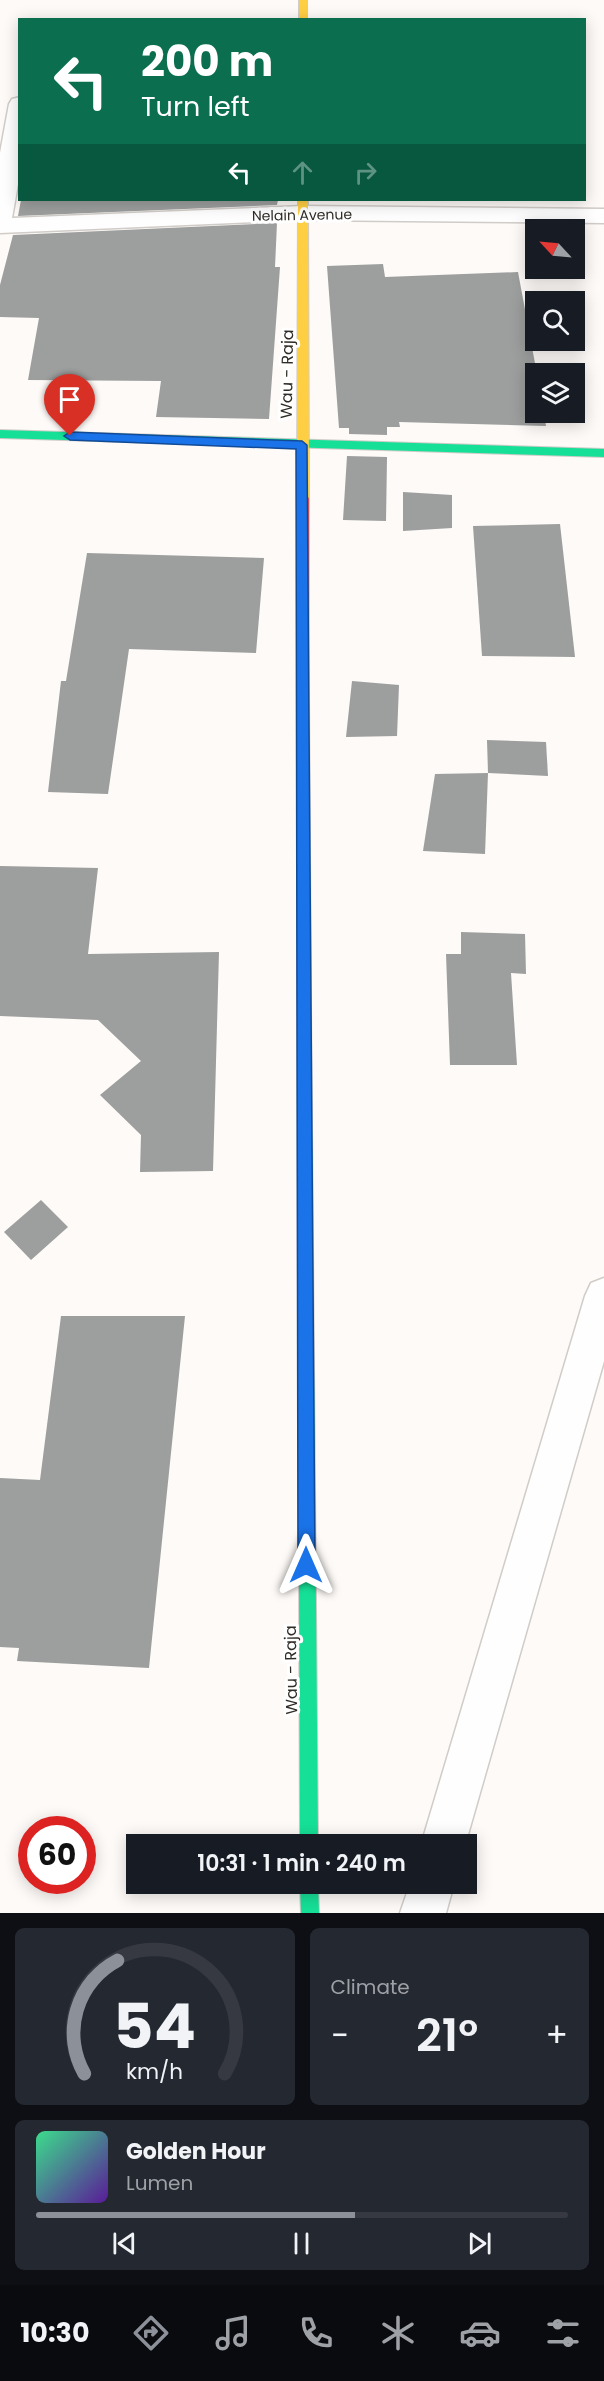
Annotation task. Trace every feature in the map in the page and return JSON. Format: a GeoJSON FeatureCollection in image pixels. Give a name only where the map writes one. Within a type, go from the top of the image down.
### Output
{"type":"FeatureCollection","features":[{"type":"Feature","properties":{"kind":"main road"},"geometry":{"type":"LineString","coordinates":[[303,0],[303,18]]}},
{"type":"Feature","properties":{"kind":"main road","name":"Wau - Raja"},"geometry":{"type":"LineString","coordinates":[[303,206],[304,1308],[309,1834]]}},
{"type":"Feature","properties":{"kind":"main road"},"geometry":{"type":"LineString","coordinates":[[0,434],[604,453]]}},
{"type":"Feature","properties":{"kind":"main road"},"geometry":{"type":"LineString","coordinates":[[309,1894],[310,1913]]}},
{"type":"Feature","properties":{"kind":"street"},"geometry":{"type":"LineString","coordinates":[[0,218],[16,93]]}},
{"type":"Feature","properties":{"kind":"street","name":"Nelain Avenue"},"geometry":{"type":"LineString","coordinates":[[0,226],[303,206],[604,216]]}},
{"type":"Feature","properties":{"kind":"street"},"geometry":{"type":"LineString","coordinates":[[446,1834],[604,1296]]}},
{"type":"Feature","properties":{"kind":"street"},"geometry":{"type":"LineString","coordinates":[[423,1913],[429,1894]]}},
{"type":"Feature","properties":{"kind":"building"},"geometry":{"type":"Polygon","coordinates":[[[21,201],[278,201],[277,205],[18,216],[21,201]]]}},
{"type":"Feature","properties":{"kind":"building"},"geometry":{"type":"Polygon","coordinates":[[[277,223],[275,267],[280,267],[269,419],[156,417],[161,381],[28,380],[39,318],[0,317],[0,285],[13,235],[277,223]]]}},
{"type":"Feature","properties":{"kind":"building"},"geometry":{"type":"Polygon","coordinates":[[[383,264],[385,277],[518,272],[525,310],[525,351],[533,351],[535,363],[525,363],[525,423],[546,423],[546,426],[399,422],[400,427],[387,427],[387,435],[349,434],[349,428],[339,428],[327,266],[383,264]]]}},
{"type":"Feature","properties":{"kind":"building"},"geometry":{"type":"Polygon","coordinates":[[[347,456],[387,457],[386,521],[343,520],[347,456]]]}},
{"type":"Feature","properties":{"kind":"building"},"geometry":{"type":"Polygon","coordinates":[[[403,492],[452,495],[452,528],[403,531],[403,492]]]}},
{"type":"Feature","properties":{"kind":"building"},"geometry":{"type":"Polygon","coordinates":[[[560,524],[575,657],[482,656],[473,526],[560,524]]]}},
{"type":"Feature","properties":{"kind":"building"},"geometry":{"type":"Polygon","coordinates":[[[87,553],[264,558],[256,653],[129,649],[108,794],[48,792],[61,681],[66,681],[87,553]]]}},
{"type":"Feature","properties":{"kind":"building"},"geometry":{"type":"Polygon","coordinates":[[[352,681],[399,685],[397,736],[346,737],[352,681]]]}},
{"type":"Feature","properties":{"kind":"building"},"geometry":{"type":"Polygon","coordinates":[[[487,740],[546,742],[548,776],[488,773],[487,740]]]}},
{"type":"Feature","properties":{"kind":"building"},"geometry":{"type":"Polygon","coordinates":[[[488,773],[485,854],[423,851],[435,774],[488,773]]]}},
{"type":"Feature","properties":{"kind":"building"},"geometry":{"type":"Polygon","coordinates":[[[0,866],[98,868],[88,954],[219,952],[213,1171],[140,1172],[141,1135],[100,1095],[141,1061],[98,1020],[0,1016],[0,866]]]}},
{"type":"Feature","properties":{"kind":"building"},"geometry":{"type":"Polygon","coordinates":[[[461,932],[525,934],[526,974],[511,973],[517,1065],[450,1065],[446,954],[461,954],[461,932]]]}},
{"type":"Feature","properties":{"kind":"building"},"geometry":{"type":"Polygon","coordinates":[[[41,1200],[68,1227],[31,1260],[4,1232],[41,1200]]]}},
{"type":"Feature","properties":{"kind":"building"},"geometry":{"type":"Polygon","coordinates":[[[61,1316],[185,1316],[149,1668],[17,1661],[19,1648],[0,1647],[0,1478],[40,1480],[61,1316]]]}},
{"type":"Feature","properties":{"kind":"traffic: fast"},"geometry":{"type":"LineString","coordinates":[[0,434],[604,453]]}},
{"type":"Feature","properties":{"kind":"traffic: fast"},"geometry":{"type":"LineString","coordinates":[[304,1009],[309,1834]]}},
{"type":"Feature","properties":{"kind":"traffic: fast"},"geometry":{"type":"LineString","coordinates":[[309,1894],[310,1913]]}},
{"type":"Feature","properties":{"kind":"traffic: slow"},"geometry":{"type":"LineString","coordinates":[[303,0],[303,18]]}},
{"type":"Feature","properties":{"kind":"traffic: slow"},"geometry":{"type":"LineString","coordinates":[[303,201],[303,498]]}},
{"type":"Feature","properties":{"kind":"traffic: slow"},"geometry":{"type":"LineString","coordinates":[[303,699],[304,1009]]}},
{"type":"Feature","properties":{"kind":"traffic: jam"},"geometry":{"type":"LineString","coordinates":[[303,498],[303,699]]}},
{"type":"Feature","properties":{"kind":"route"},"geometry":{"type":"LineString","coordinates":[[70,436],[302,445],[306,1565]]}}]}
